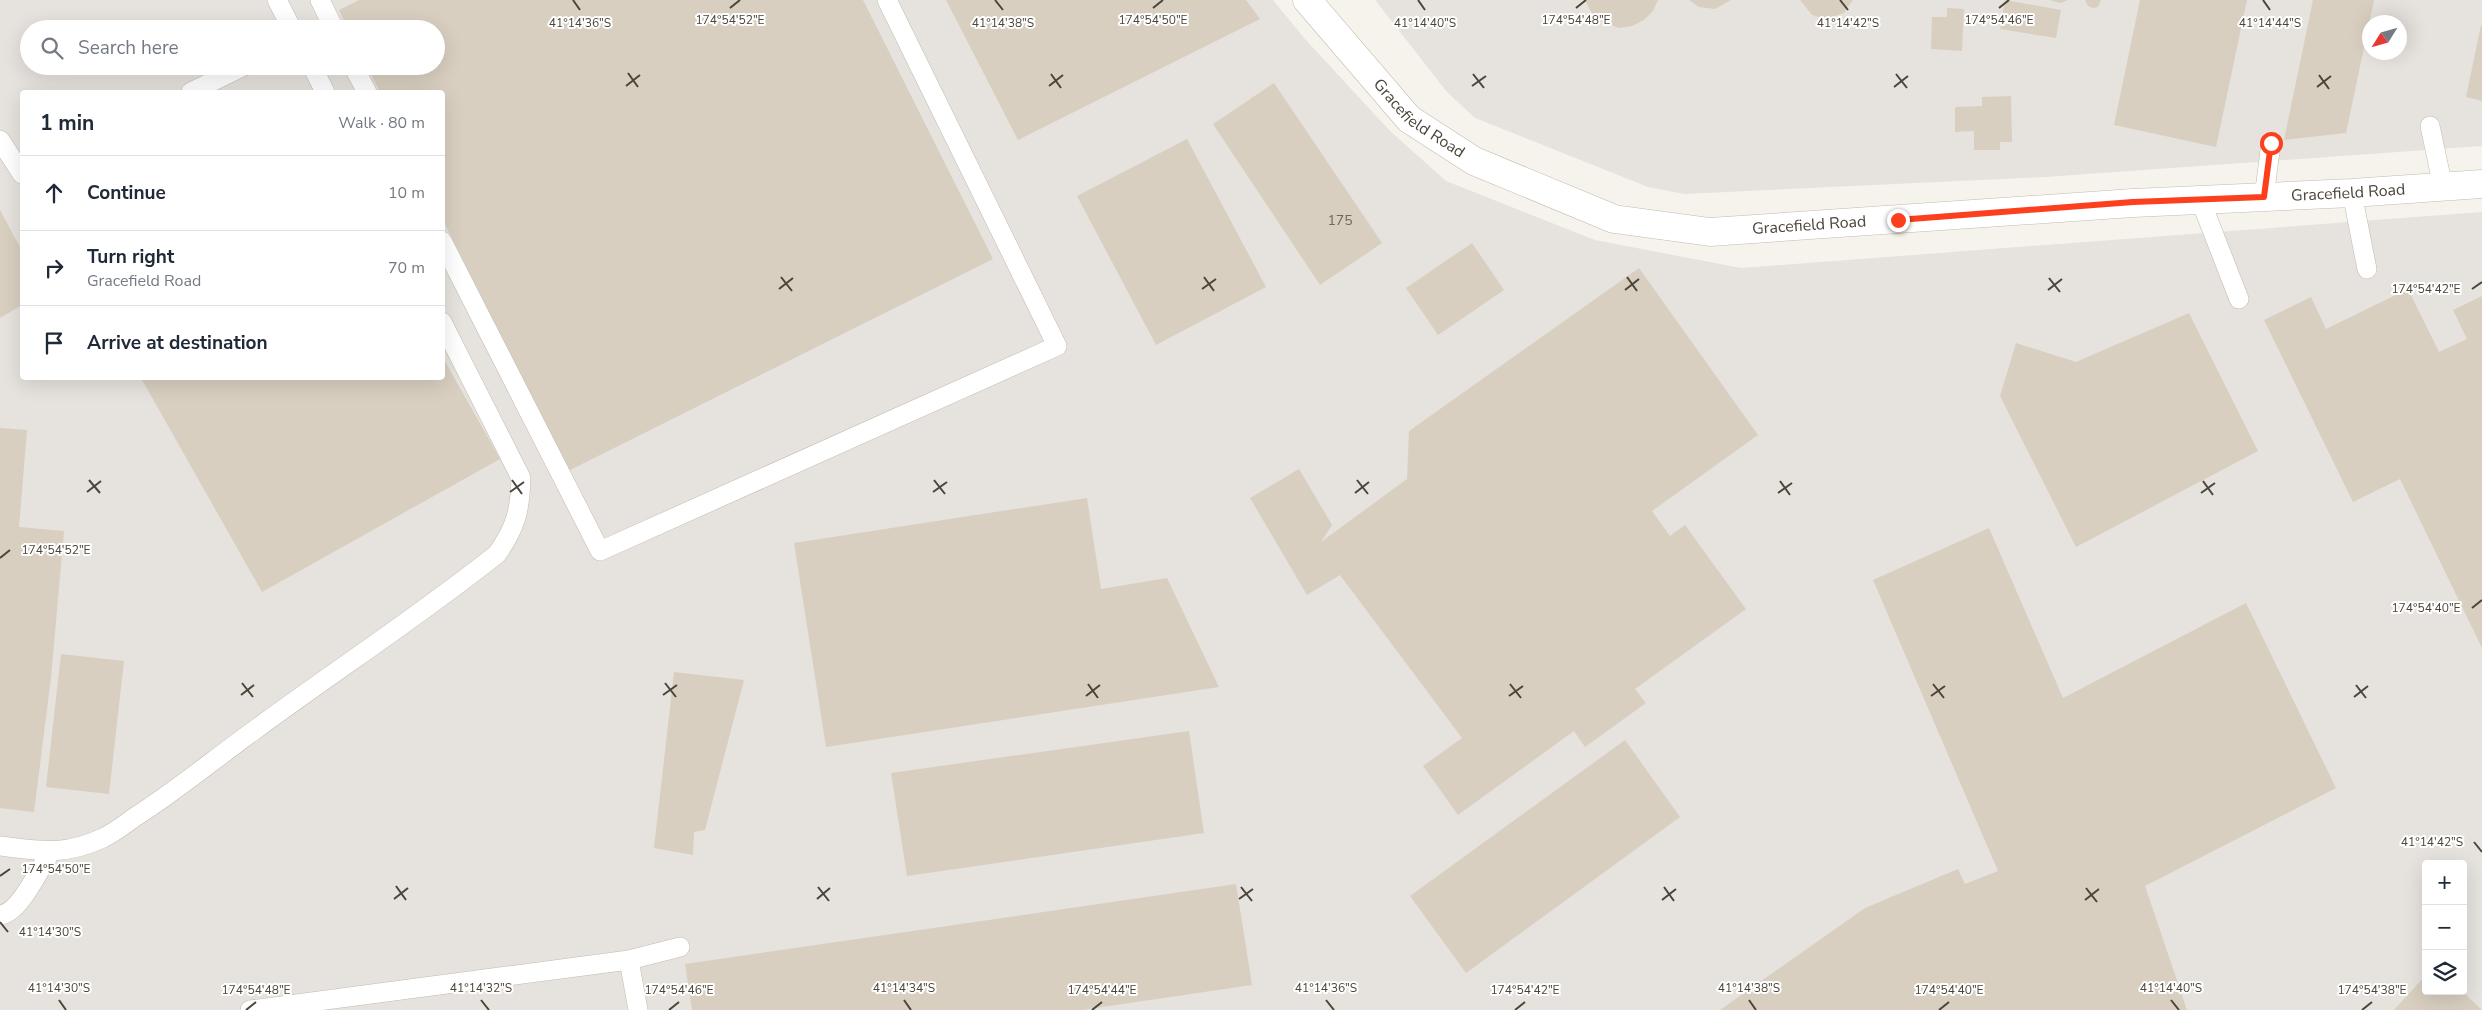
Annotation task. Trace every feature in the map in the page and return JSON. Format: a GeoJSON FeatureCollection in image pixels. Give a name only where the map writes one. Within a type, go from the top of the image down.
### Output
{"type":"FeatureCollection","features":[{"type":"Feature","properties":{"kind":"street","name":"Gracefield Road"},"geometry":{"type":"LineString","coordinates":[[1307,0],[1409,119],[1474,161],[1614,219],[1710,232],[2200,199],[2352,193],[2482,184]]}},
{"type":"Feature","properties":{"kind":"lane"},"geometry":{"type":"LineString","coordinates":[[277,0],[287,20]]}},
{"type":"Feature","properties":{"kind":"lane"},"geometry":{"type":"LineString","coordinates":[[320,0],[330,20]]}},
{"type":"Feature","properties":{"kind":"lane"},"geometry":{"type":"LineString","coordinates":[[445,247],[600,551],[1057,346],[887,0]]}},
{"type":"Feature","properties":{"kind":"lane"},"geometry":{"type":"LineString","coordinates":[[195,90],[226,75]]}},
{"type":"Feature","properties":{"kind":"lane"},"geometry":{"type":"LineString","coordinates":[[316,75],[324,90]]}},
{"type":"Feature","properties":{"kind":"lane"},"geometry":{"type":"LineString","coordinates":[[358,75],[366,90]]}},
{"type":"Feature","properties":{"kind":"lane"},"geometry":{"type":"LineString","coordinates":[[2430,126],[2443,187]]}},
{"type":"Feature","properties":{"kind":"lane"},"geometry":{"type":"LineString","coordinates":[[0,140],[20,171]]}},
{"type":"Feature","properties":{"kind":"lane"},"geometry":{"type":"LineString","coordinates":[[2264,197],[2271,143]]}},
{"type":"Feature","properties":{"kind":"lane"},"geometry":{"type":"LineString","coordinates":[[2352,193],[2368,269]]}},
{"type":"Feature","properties":{"kind":"lane"},"geometry":{"type":"LineString","coordinates":[[2200,199],[2240,299]]}},
{"type":"Feature","properties":{"kind":"lane"},"geometry":{"type":"LineString","coordinates":[[0,846],[50,853],[73,849],[104,837],[168,796],[257,728],[362,655],[497,554],[510,536],[516,522],[520,506],[521,478],[445,328]]}},
{"type":"Feature","properties":{"kind":"lane"},"geometry":{"type":"LineString","coordinates":[[0,915],[6,914],[16,907],[50,853]]}},
{"type":"Feature","properties":{"kind":"lane"},"geometry":{"type":"LineString","coordinates":[[250,1010],[629,960],[680,947]]}},
{"type":"Feature","properties":{"kind":"lane"},"geometry":{"type":"LineString","coordinates":[[629,960],[638,1010]]}},
{"type":"Feature","properties":{"kind":"shaded area"},"geometry":{"type":"Polygon","coordinates":[[[0,0],[1273,0],[1305,39],[1390,131],[1446,181],[1595,240],[1741,268],[2482,212],[2482,1010],[0,1010],[0,0]]]}},
{"type":"Feature","properties":{"kind":"shaded area"},"geometry":{"type":"Polygon","coordinates":[[[1375,0],[2482,0],[2482,146],[2045,177],[1684,194],[1648,187],[1475,118],[1447,92],[1375,0]]]}},
{"type":"Feature","properties":{"kind":"building"},"geometry":{"type":"Polygon","coordinates":[[[359,0],[863,0],[993,259],[568,471],[445,224],[445,90],[379,90],[372,75],[445,75],[445,20],[344,20],[339,10],[359,0]]]}},
{"type":"Feature","properties":{"kind":"building"},"geometry":{"type":"Polygon","coordinates":[[[946,0],[1246,0],[1260,19],[1018,140],[946,0]]]}},
{"type":"Feature","properties":{"kind":"building"},"geometry":{"type":"Polygon","coordinates":[[[1585,0],[1658,0],[1653,11],[1644,20],[1632,26],[1619,28],[1600,21],[1591,12],[1585,0]]]}},
{"type":"Feature","properties":{"kind":"building"},"geometry":{"type":"Polygon","coordinates":[[[1689,0],[1731,0],[1715,9],[1699,7],[1689,0]]]}},
{"type":"Feature","properties":{"kind":"building"},"geometry":{"type":"Polygon","coordinates":[[[1800,0],[1853,0],[1844,13],[1826,19],[1812,15],[1800,0]]]}},
{"type":"Feature","properties":{"kind":"building"},"geometry":{"type":"Polygon","coordinates":[[[2005,0],[2061,10],[2056,38],[2000,29],[2005,0]]]}},
{"type":"Feature","properties":{"kind":"building"},"geometry":{"type":"Polygon","coordinates":[[[2050,0],[2068,0],[2060,3],[2050,0]]]}},
{"type":"Feature","properties":{"kind":"building"},"geometry":{"type":"Polygon","coordinates":[[[2085,0],[2101,0],[2098,7],[2093,8],[2088,6],[2085,0]]]}},
{"type":"Feature","properties":{"kind":"building"},"geometry":{"type":"Polygon","coordinates":[[[2140,0],[2247,0],[2216,147],[2114,125],[2140,0]]]}},
{"type":"Feature","properties":{"kind":"building"},"geometry":{"type":"Polygon","coordinates":[[[2313,0],[2374,0],[2371,15],[2362,15],[2362,57],[2346,133],[2284,140],[2313,0]]]}},
{"type":"Feature","properties":{"kind":"building"},"geometry":{"type":"Polygon","coordinates":[[[1947,8],[1964,9],[1962,51],[1931,49],[1932,17],[1947,17],[1947,8]]]}},
{"type":"Feature","properties":{"kind":"building"},"geometry":{"type":"Polygon","coordinates":[[[2482,25],[2482,101],[2466,97],[2482,25]]]}},
{"type":"Feature","properties":{"kind":"building"},"geometry":{"type":"Polygon","coordinates":[[[1274,83],[1382,243],[1320,285],[1213,124],[1274,83]]]}},
{"type":"Feature","properties":{"kind":"building"},"geometry":{"type":"Polygon","coordinates":[[[2011,96],[2012,142],[2000,142],[2000,150],[1974,150],[1974,131],[1955,132],[1955,107],[1982,106],[1982,97],[2011,96]]]}},
{"type":"Feature","properties":{"kind":"building"},"geometry":{"type":"Polygon","coordinates":[[[1187,139],[1266,287],[1156,345],[1077,196],[1187,139]]]}},
{"type":"Feature","properties":{"kind":"building"},"geometry":{"type":"Polygon","coordinates":[[[0,210],[20,247],[20,306],[0,318],[0,210]]]}},
{"type":"Feature","properties":{"kind":"building"},"geometry":{"type":"Polygon","coordinates":[[[1472,243],[1504,290],[1438,335],[1406,288],[1472,243]]]}},
{"type":"Feature","properties":{"kind":"building"},"geometry":{"type":"Polygon","coordinates":[[[1639,268],[1758,435],[1652,511],[1670,536],[1685,525],[1746,609],[1635,689],[1646,703],[1585,747],[1574,731],[1458,815],[1423,766],[1462,738],[1340,575],[1307,595],[1250,498],[1299,469],[1332,525],[1321,542],[1407,479],[1409,431],[1639,268]]]}},
{"type":"Feature","properties":{"kind":"building"},"geometry":{"type":"Polygon","coordinates":[[[2408,289],[2439,352],[2467,339],[2453,310],[2482,296],[2482,648],[2400,479],[2353,502],[2264,320],[2311,297],[2326,329],[2408,289]]]}},
{"type":"Feature","properties":{"kind":"building"},"geometry":{"type":"Polygon","coordinates":[[[2189,313],[2258,451],[2076,547],[2000,396],[2016,343],[2076,362],[2189,313]]]}},
{"type":"Feature","properties":{"kind":"building"},"geometry":{"type":"Polygon","coordinates":[[[445,361],[500,459],[262,592],[142,380],[445,380],[445,361]]]}},
{"type":"Feature","properties":{"kind":"building"},"geometry":{"type":"Polygon","coordinates":[[[0,428],[27,430],[19,527],[64,531],[51,678],[34,812],[0,808],[0,428]]]}},
{"type":"Feature","properties":{"kind":"building"},"geometry":{"type":"Polygon","coordinates":[[[1087,498],[1101,589],[1167,578],[1219,687],[826,747],[794,543],[1087,498]]]}},
{"type":"Feature","properties":{"kind":"building"},"geometry":{"type":"Polygon","coordinates":[[[1989,528],[2063,698],[2246,603],[2336,788],[2145,886],[2187,1010],[1720,1010],[1865,908],[1958,869],[1965,884],[1998,871],[1873,580],[1989,528]]]}},
{"type":"Feature","properties":{"kind":"building"},"geometry":{"type":"Polygon","coordinates":[[[61,654],[124,661],[109,794],[46,787],[61,654]]]}},
{"type":"Feature","properties":{"kind":"building"},"geometry":{"type":"Polygon","coordinates":[[[674,672],[744,680],[705,830],[694,832],[693,855],[654,848],[674,672]]]}},
{"type":"Feature","properties":{"kind":"building"},"geometry":{"type":"Polygon","coordinates":[[[1189,731],[1204,833],[907,876],[891,773],[1189,731]]]}},
{"type":"Feature","properties":{"kind":"building"},"geometry":{"type":"Polygon","coordinates":[[[1625,740],[1680,817],[1466,973],[1410,896],[1625,740]]]}},
{"type":"Feature","properties":{"kind":"building"},"geometry":{"type":"Polygon","coordinates":[[[1236,884],[1252,985],[1082,1010],[692,1010],[685,964],[1236,884]]]}},
{"type":"Feature","properties":{"kind":"building"},"geometry":{"type":"Polygon","coordinates":[[[2422,979],[2422,995],[2466,995],[2482,1010],[2394,1010],[2422,979]]]}},
{"type":"Feature","properties":{"kind":"route"},"geometry":{"type":"LineString","coordinates":[[1898,220],[2133,202],[2264,197],[2271,143]]}}]}
